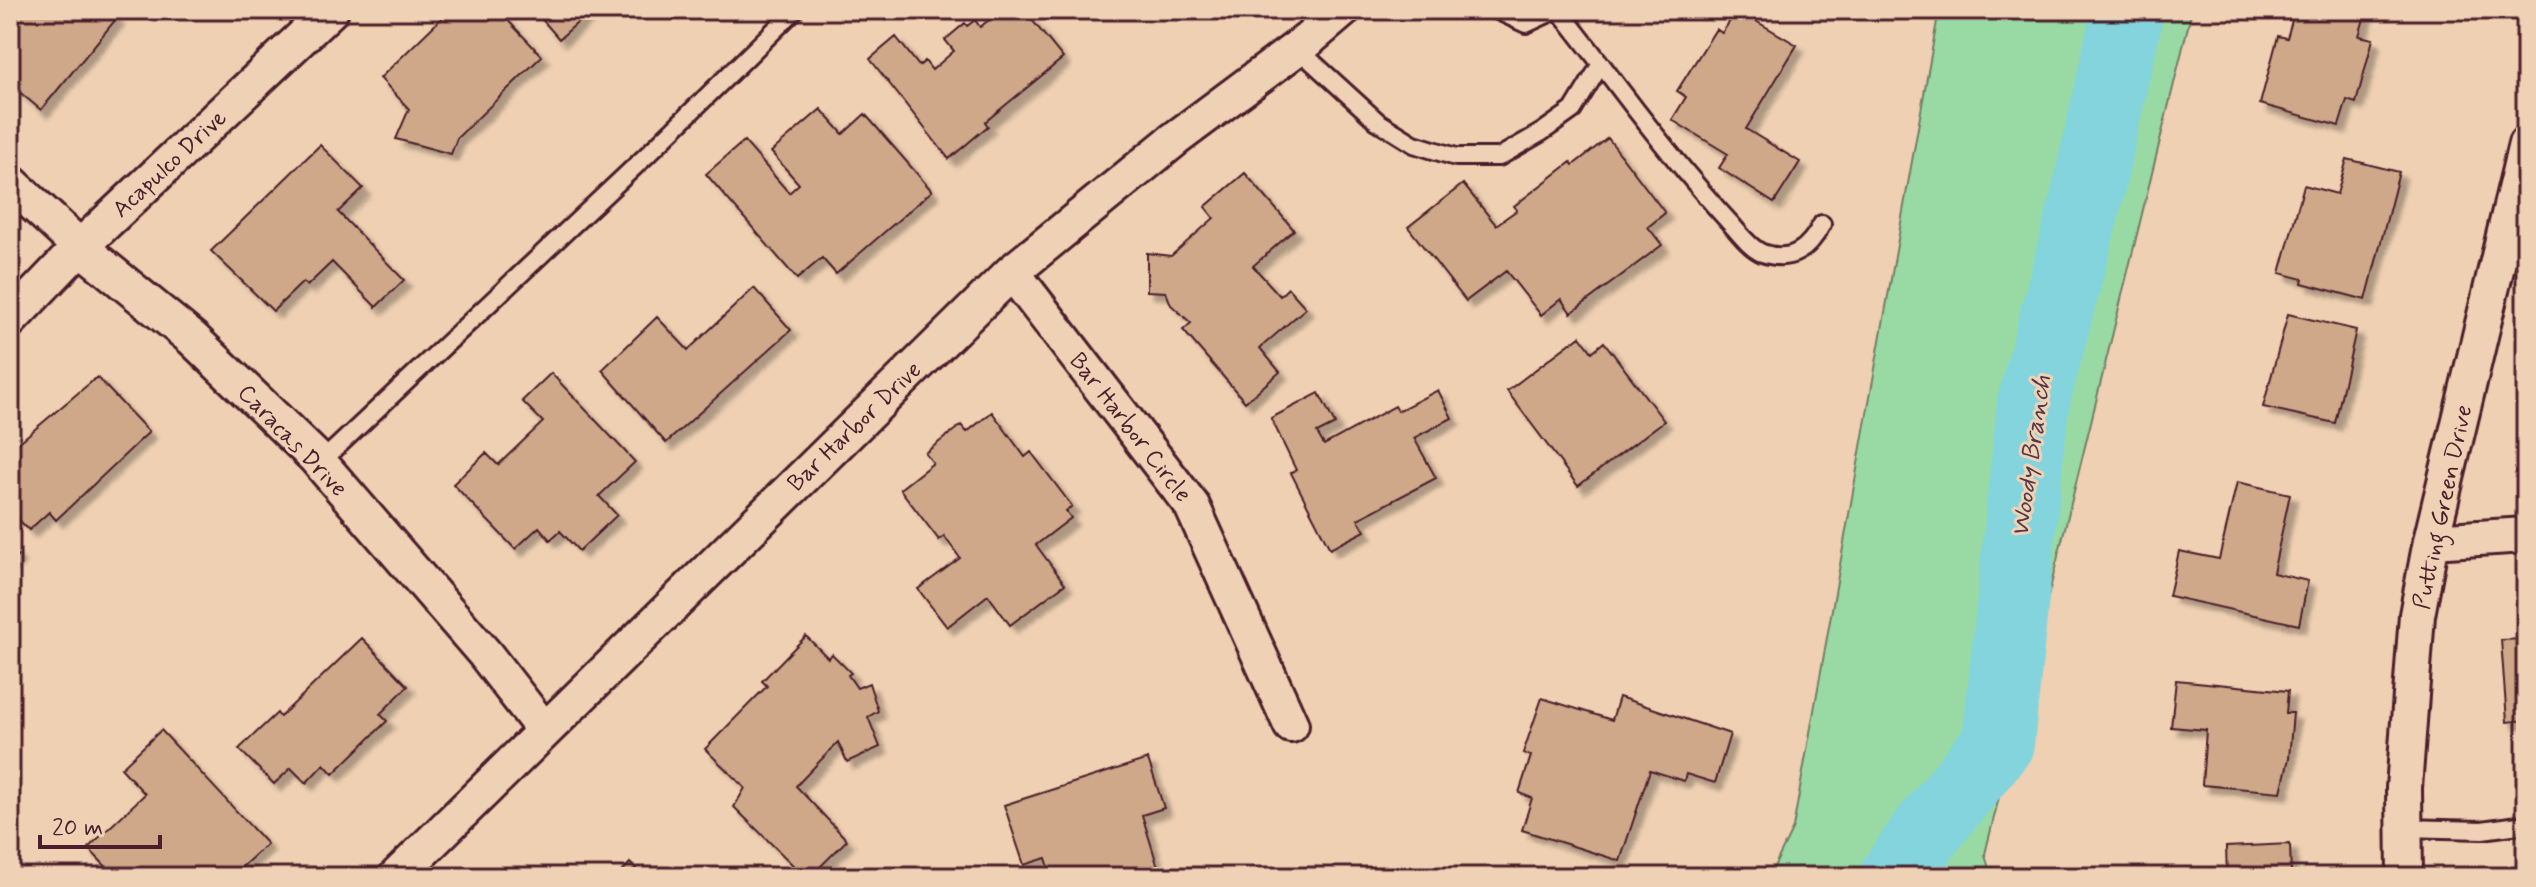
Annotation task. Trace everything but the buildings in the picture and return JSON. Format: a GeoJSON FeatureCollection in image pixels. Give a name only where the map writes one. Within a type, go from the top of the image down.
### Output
{"type":"FeatureCollection","features":[{"type":"Feature","properties":{"kind":"street","name":"Acapulco Drive"},"geometry":{"type":"LineString","coordinates":[[10,320],[80,247],[331,10]]}},
{"type":"Feature","properties":{"kind":"street","name":"Bar Harbor Drive"},"geometry":{"type":"LineString","coordinates":[[396,877],[1012,272],[1175,139],[1343,10]]}},
{"type":"Feature","properties":{"kind":"street","name":"Putting Green Drive"},"geometry":{"type":"LineString","coordinates":[[2405,877],[2404,788],[2417,615],[2431,541],[2526,144]]}},
{"type":"Feature","properties":{"kind":"street","name":"Caracas Drive"},"geometry":{"type":"LineString","coordinates":[[10,182],[80,247],[193,339],[320,463],[485,654],[544,730]]}},
{"type":"Feature","properties":{"kind":"street","name":"Bar Harbor Circle"},"geometry":{"type":"LineString","coordinates":[[1012,272],[1192,506],[1291,725]]}},
{"type":"Feature","properties":{"kind":"street"},"geometry":{"type":"LineString","coordinates":[[2431,541],[2526,535]]}},
{"type":"Feature","properties":{"kind":"lane"},"geometry":{"type":"LineString","coordinates":[[320,463],[795,10]]}},
{"type":"Feature","properties":{"kind":"lane"},"geometry":{"type":"LineString","coordinates":[[1496,10],[1526,24],[1558,10],[1706,197],[1760,252],[1786,257],[1812,244],[1822,224]]}},
{"type":"Feature","properties":{"kind":"lane"},"geometry":{"type":"LineString","coordinates":[[1297,48],[1377,121],[1414,144],[1456,157],[1499,157],[1542,132],[1573,110],[1601,64]]}},
{"type":"Feature","properties":{"kind":"lane"},"geometry":{"type":"LineString","coordinates":[[2404,828],[2482,830],[2526,824]]}},
{"type":"Feature","properties":{"kind":"green space"},"geometry":{"type":"Polygon","coordinates":[[[1939,10],[2192,10],[1985,854],[1991,877],[1769,877],[1793,828],[1939,10]]]}},
{"type":"Feature","properties":{"kind":"waterway","name":"Woody Branch"},"geometry":{"type":"LineString","coordinates":[[1895,877],[1927,831],[1998,743],[2033,403],[2084,209],[2128,10]]}}]}
